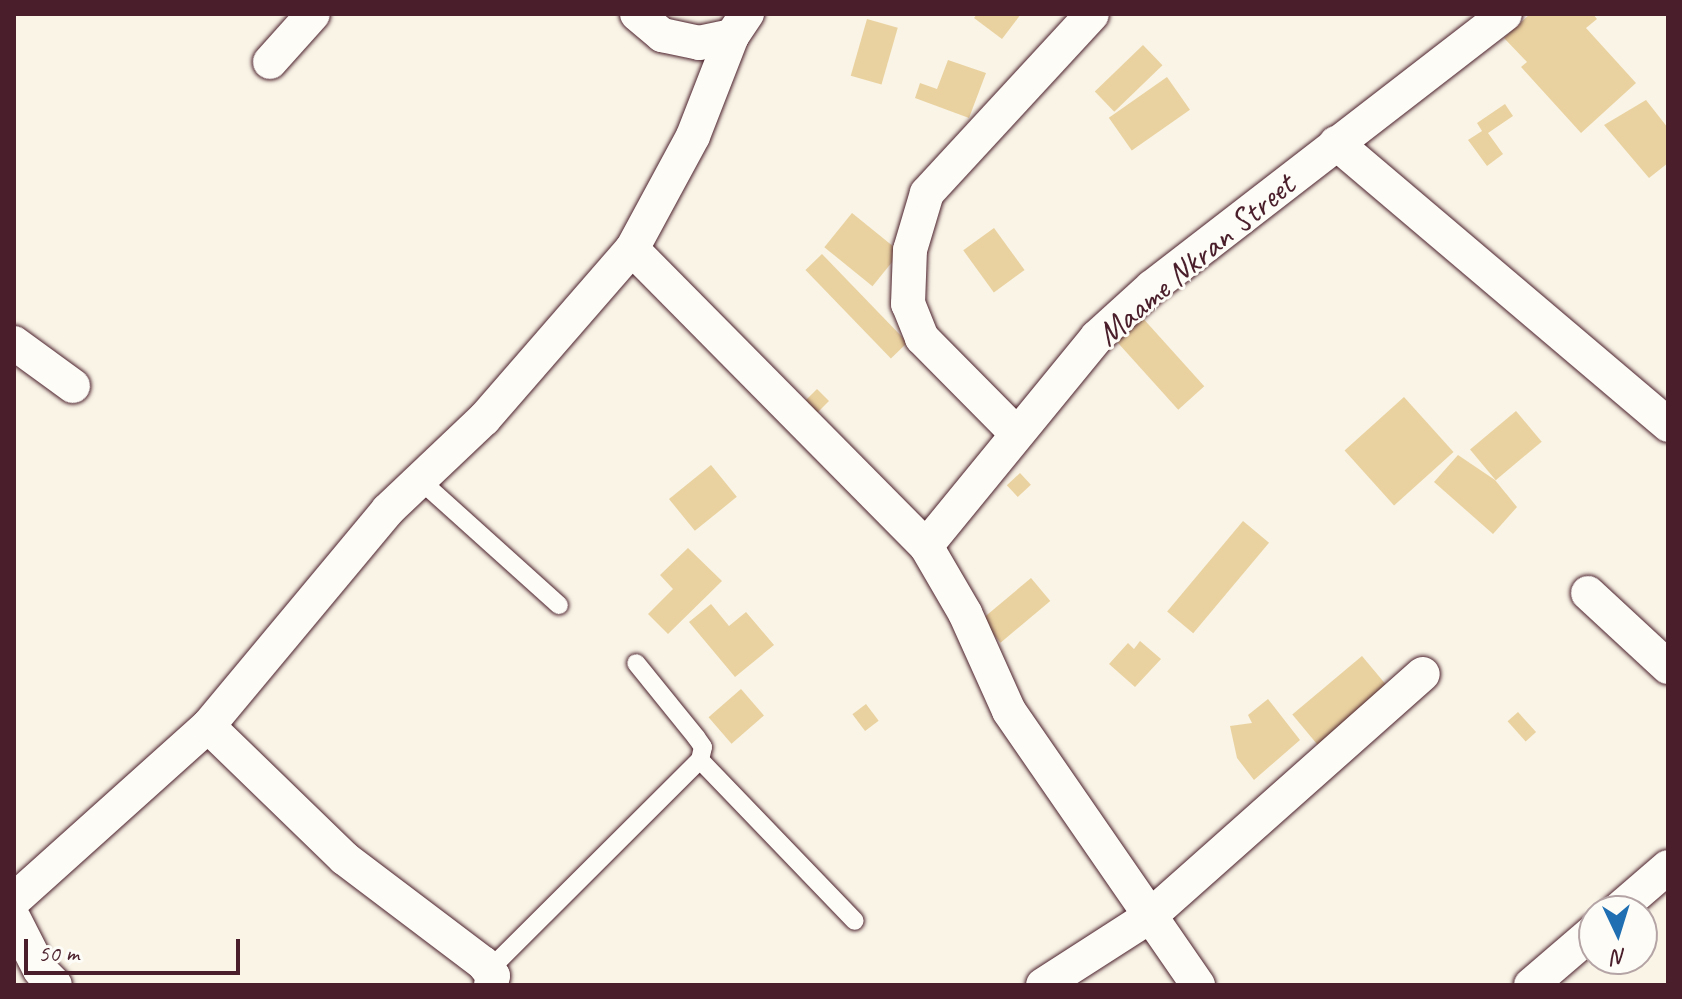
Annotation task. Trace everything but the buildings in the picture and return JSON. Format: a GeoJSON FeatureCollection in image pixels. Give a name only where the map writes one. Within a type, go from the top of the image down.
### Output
{"type":"FeatureCollection","features":[{"type":"Feature","properties":{"kind":"street"},"geometry":{"type":"LineString","coordinates":[[270,62],[313,14]]}},
{"type":"Feature","properties":{"kind":"street"},"geometry":{"type":"LineString","coordinates":[[637,14],[662,35],[699,43],[740,25]]}},
{"type":"Feature","properties":{"kind":"street"},"geometry":{"type":"LineString","coordinates":[[1016,433],[922,338],[908,304],[910,250],[927,193],[1092,14]]}},
{"type":"Feature","properties":{"kind":"street","name":"Maame Nkran Street"},"geometry":{"type":"LineString","coordinates":[[926,546],[1016,433],[1108,327],[1336,143],[1505,14]]}},
{"type":"Feature","properties":{"kind":"street"},"geometry":{"type":"LineString","coordinates":[[14,900],[208,726],[388,510],[484,419],[632,249],[693,136],[740,25]]}},
{"type":"Feature","properties":{"kind":"street"},"geometry":{"type":"LineString","coordinates":[[1336,143],[1668,425]]}},
{"type":"Feature","properties":{"kind":"street"},"geometry":{"type":"LineString","coordinates":[[632,249],[926,546],[965,613],[1009,711],[1198,985]]}},
{"type":"Feature","properties":{"kind":"street"},"geometry":{"type":"LineString","coordinates":[[14,343],[73,386]]}},
{"type":"Feature","properties":{"kind":"street"},"geometry":{"type":"LineString","coordinates":[[1588,593],[1668,667]]}},
{"type":"Feature","properties":{"kind":"street"},"geometry":{"type":"LineString","coordinates":[[1043,985],[1149,917],[1423,674]]}},
{"type":"Feature","properties":{"kind":"street"},"geometry":{"type":"LineString","coordinates":[[208,726],[320,837],[490,977]]}},
{"type":"Feature","properties":{"kind":"street"},"geometry":{"type":"LineString","coordinates":[[1636,895],[1668,867]]}},
{"type":"Feature","properties":{"kind":"street"},"geometry":{"type":"LineString","coordinates":[[14,919],[40,970],[55,985]]}},
{"type":"Feature","properties":{"kind":"street"},"geometry":{"type":"LineString","coordinates":[[1531,985],[1578,945]]}},
{"type":"Feature","properties":{"kind":"lane"},"geometry":{"type":"LineString","coordinates":[[420,480],[559,605]]}},
{"type":"Feature","properties":{"kind":"lane"},"geometry":{"type":"LineString","coordinates":[[490,977],[700,760],[703,747],[636,663]]}},
{"type":"Feature","properties":{"kind":"lane"},"geometry":{"type":"LineString","coordinates":[[700,760],[855,921]]}}]}
